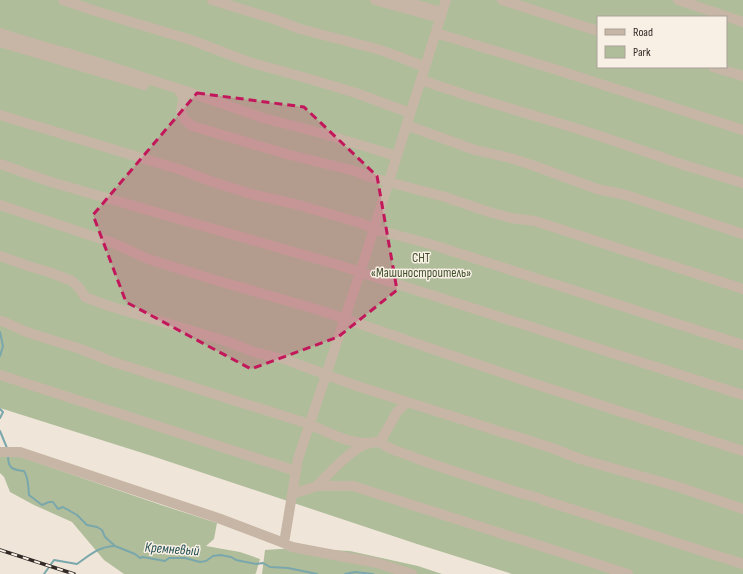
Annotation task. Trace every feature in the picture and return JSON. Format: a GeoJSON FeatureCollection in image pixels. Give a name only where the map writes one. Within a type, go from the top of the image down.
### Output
{"type":"FeatureCollection","features":[{"type":"Feature","properties":{"kind":"lane"},"geometry":{"type":"LineString","coordinates":[[63,0],[191,40],[249,62],[356,93],[410,114]]}},
{"type":"Feature","properties":{"kind":"lane"},"geometry":{"type":"LineString","coordinates":[[212,0],[274,19],[300,29],[377,49],[425,68]]}},
{"type":"Feature","properties":{"kind":"lane"},"geometry":{"type":"LineString","coordinates":[[375,0],[441,15]]}},
{"type":"Feature","properties":{"kind":"lane"},"geometry":{"type":"LineString","coordinates":[[400,0],[441,15]]}},
{"type":"Feature","properties":{"kind":"lane"},"geometry":{"type":"LineString","coordinates":[[284,543],[298,459],[360,273],[446,0]]}},
{"type":"Feature","properties":{"kind":"lane"},"geometry":{"type":"LineString","coordinates":[[502,0],[597,31]]}},
{"type":"Feature","properties":{"kind":"lane"},"geometry":{"type":"LineString","coordinates":[[678,0],[725,16]]}},
{"type":"Feature","properties":{"kind":"lane"},"geometry":{"type":"LineString","coordinates":[[727,17],[743,22]]}},
{"type":"Feature","properties":{"kind":"lane"},"geometry":{"type":"LineString","coordinates":[[0,33],[183,90],[263,118],[321,133],[396,156]]}},
{"type":"Feature","properties":{"kind":"lane"},"geometry":{"type":"LineString","coordinates":[[436,33],[551,68],[743,130]]}},
{"type":"Feature","properties":{"kind":"lane"},"geometry":{"type":"LineString","coordinates":[[0,42],[170,93],[178,94],[183,90]]}},
{"type":"Feature","properties":{"kind":"lane"},"geometry":{"type":"LineString","coordinates":[[716,68],[743,76]]}},
{"type":"Feature","properties":{"kind":"lane"},"geometry":{"type":"LineString","coordinates":[[421,80],[591,133],[684,165],[743,183]]}},
{"type":"Feature","properties":{"kind":"lane"},"geometry":{"type":"LineString","coordinates":[[183,90],[181,111],[184,120],[192,126],[445,197],[492,213],[547,225],[743,289]]}},
{"type":"Feature","properties":{"kind":"lane"},"geometry":{"type":"LineString","coordinates":[[0,115],[164,164],[251,194],[303,206],[361,223],[374,229],[470,256],[509,270],[743,345]]}},
{"type":"Feature","properties":{"kind":"lane"},"geometry":{"type":"LineString","coordinates":[[406,125],[475,150],[532,165],[597,189],[626,194],[743,234]]}},
{"type":"Feature","properties":{"kind":"lane"},"geometry":{"type":"LineString","coordinates":[[0,164],[51,182],[335,264],[743,395]]}},
{"type":"Feature","properties":{"kind":"lane"},"geometry":{"type":"LineString","coordinates":[[0,205],[113,242],[148,259],[344,318],[529,382],[743,451]]}},
{"type":"Feature","properties":{"kind":"lane"},"geometry":{"type":"LineString","coordinates":[[0,256],[72,281],[85,297],[106,305],[226,341],[254,352],[284,359],[326,375],[407,402],[580,458],[679,486],[743,509]]}},
{"type":"Feature","properties":{"kind":"lane"},"geometry":{"type":"LineString","coordinates":[[2,322],[30,333],[78,348],[110,361],[309,424],[331,434],[350,440],[369,443],[380,442]]}},
{"type":"Feature","properties":{"kind":"lane"},"geometry":{"type":"LineString","coordinates":[[0,375],[296,471]]}},
{"type":"Feature","properties":{"kind":"lane"},"geometry":{"type":"LineString","coordinates":[[380,442],[397,412],[407,402]]}},
{"type":"Feature","properties":{"kind":"lane"},"geometry":{"type":"LineString","coordinates":[[380,442],[386,448],[432,464],[743,564]]}},
{"type":"Feature","properties":{"kind":"lane"},"geometry":{"type":"LineString","coordinates":[[317,486],[349,455],[369,443]]}},
{"type":"Feature","properties":{"kind":"lane"},"geometry":{"type":"LineString","coordinates":[[0,452],[20,452],[218,518],[292,546],[377,563],[412,574]]}},
{"type":"Feature","properties":{"kind":"lane"},"geometry":{"type":"LineString","coordinates":[[292,494],[317,486],[353,486],[628,574]]}},
{"type":"Feature","properties":{"kind":"highlighted area"},"geometry":{"type":"Polygon","coordinates":[[[197,93],[304,107],[377,176],[397,290],[338,337],[251,369],[126,302],[93,215],[197,93]]]}},
{"type":"Feature","properties":{"kind":"green space","name":"СНТ «Машиностроитель»"},"geometry":{"type":"Polygon","coordinates":[[[0,0],[743,0],[743,574],[512,574],[152,456],[0,408],[0,0]]]}},
{"type":"Feature","properties":{"kind":"green space"},"geometry":{"type":"Polygon","coordinates":[[[0,456],[21,457],[217,523],[214,539],[206,546],[240,552],[260,559],[256,573],[124,574],[104,560],[72,522],[34,505],[10,492],[4,477],[0,473],[0,456]]]}},
{"type":"Feature","properties":{"kind":"green space"},"geometry":{"type":"Polygon","coordinates":[[[295,548],[350,551],[418,566],[442,574],[262,574],[265,550],[295,548]]]}},
{"type":"Feature","properties":{"kind":"waterway","name":"Кремневый"},"geometry":{"type":"LineString","coordinates":[[0,332],[3,346],[0,356]]}},
{"type":"Feature","properties":{"kind":"waterway","name":"Кремневый"},"geometry":{"type":"LineString","coordinates":[[0,409],[3,412],[0,418]]}},
{"type":"Feature","properties":{"kind":"waterway","name":"Кремневый"},"geometry":{"type":"LineString","coordinates":[[0,431],[7,448]]}},
{"type":"Feature","properties":{"kind":"waterway","name":"Кремневый"},"geometry":{"type":"LineString","coordinates":[[8,456],[10,466],[16,470],[24,471],[26,474],[29,495],[42,505],[53,502],[58,509],[63,507],[77,515],[87,525],[97,527],[102,530],[105,537],[115,546],[135,554],[140,558],[143,557],[165,561],[169,558],[185,558],[200,562],[206,561],[213,556],[220,555],[256,564],[263,563],[270,567],[288,568],[317,574]]}},
{"type":"Feature","properties":{"kind":"waterway"},"geometry":{"type":"LineString","coordinates":[[44,574],[54,560],[77,564],[103,548],[114,546]]}},
{"type":"Feature","properties":{"kind":"waterway","name":"Кремневый"},"geometry":{"type":"LineString","coordinates":[[345,574],[355,572],[373,574]]}},
{"type":"Feature","properties":{"kind":"railway"},"geometry":{"type":"LineString","coordinates":[[0,550],[74,574]]}}]}
